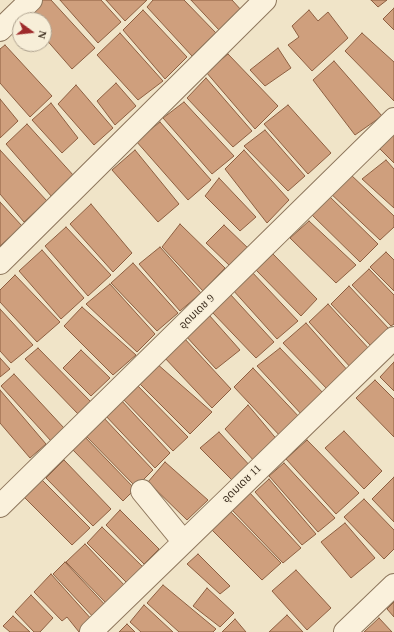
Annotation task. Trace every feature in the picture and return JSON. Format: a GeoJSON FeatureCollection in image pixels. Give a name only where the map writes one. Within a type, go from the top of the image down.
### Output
{"type":"FeatureCollection","features":[{"type":"Feature","properties":{"kind":"street"},"geometry":{"type":"LineString","coordinates":[[0,30],[31,0]]}},
{"type":"Feature","properties":{"kind":"street"},"geometry":{"type":"LineString","coordinates":[[0,263],[265,0]]}},
{"type":"Feature","properties":{"kind":"street","name":"อุดมเดช 9"},"geometry":{"type":"LineString","coordinates":[[0,506],[394,119]]}},
{"type":"Feature","properties":{"kind":"street","name":"อุดมเดช 11"},"geometry":{"type":"LineString","coordinates":[[91,632],[183,541],[394,338]]}},
{"type":"Feature","properties":{"kind":"street"},"geometry":{"type":"LineString","coordinates":[[142,491],[183,541]]}},
{"type":"Feature","properties":{"kind":"street"},"geometry":{"type":"LineString","coordinates":[[345,632],[394,585]]}},
{"type":"Feature","properties":{"kind":"building"},"geometry":{"type":"Polygon","coordinates":[[[43,0],[51,0],[95,48],[72,69],[52,46],[52,12],[30,12],[43,0]]]}},
{"type":"Feature","properties":{"kind":"building"},"geometry":{"type":"Polygon","coordinates":[[[60,0],[101,0],[121,22],[98,43],[60,0]]]}},
{"type":"Feature","properties":{"kind":"building"},"geometry":{"type":"Polygon","coordinates":[[[106,0],[147,0],[125,21],[106,0]]]}},
{"type":"Feature","properties":{"kind":"building"},"geometry":{"type":"Polygon","coordinates":[[[153,0],[184,0],[216,33],[192,56],[147,7],[153,0]]]}},
{"type":"Feature","properties":{"kind":"building"},"geometry":{"type":"Polygon","coordinates":[[[191,0],[232,0],[242,11],[219,30],[191,0]]]}},
{"type":"Feature","properties":{"kind":"building"},"geometry":{"type":"Polygon","coordinates":[[[371,0],[387,0],[378,7],[371,0]]]}},
{"type":"Feature","properties":{"kind":"building"},"geometry":{"type":"Polygon","coordinates":[[[394,8],[394,30],[383,19],[394,8]]]}},
{"type":"Feature","properties":{"kind":"building"},"geometry":{"type":"Polygon","coordinates":[[[143,10],[187,57],[165,79],[123,30],[143,10]]]}},
{"type":"Feature","properties":{"kind":"building"},"geometry":{"type":"Polygon","coordinates":[[[309,10],[318,21],[328,12],[348,38],[312,71],[288,45],[299,37],[292,26],[309,10]]]}},
{"type":"Feature","properties":{"kind":"building"},"geometry":{"type":"Polygon","coordinates":[[[120,33],[163,81],[138,100],[97,55],[120,33]]]}},
{"type":"Feature","properties":{"kind":"building"},"geometry":{"type":"Polygon","coordinates":[[[362,33],[394,62],[394,101],[345,51],[362,33]]]}},
{"type":"Feature","properties":{"kind":"building"},"geometry":{"type":"Polygon","coordinates":[[[5,45],[52,96],[30,117],[0,83],[0,49],[5,45]]]}},
{"type":"Feature","properties":{"kind":"building"},"geometry":{"type":"Polygon","coordinates":[[[278,48],[291,68],[265,86],[250,70],[278,48]]]}},
{"type":"Feature","properties":{"kind":"building"},"geometry":{"type":"Polygon","coordinates":[[[228,54],[278,106],[255,129],[206,72],[228,54]]]}},
{"type":"Feature","properties":{"kind":"building"},"geometry":{"type":"Polygon","coordinates":[[[334,61],[382,116],[355,135],[313,80],[334,61]]]}},
{"type":"Feature","properties":{"kind":"building"},"geometry":{"type":"Polygon","coordinates":[[[206,78],[252,131],[233,147],[187,98],[206,78]]]}},
{"type":"Feature","properties":{"kind":"building"},"geometry":{"type":"Polygon","coordinates":[[[116,83],[136,106],[115,125],[97,101],[116,83]]]}},
{"type":"Feature","properties":{"kind":"building"},"geometry":{"type":"Polygon","coordinates":[[[76,85],[113,128],[94,145],[58,104],[76,85]]]}},
{"type":"Feature","properties":{"kind":"building"},"geometry":{"type":"Polygon","coordinates":[[[0,99],[18,121],[0,138],[0,99]]]}},
{"type":"Feature","properties":{"kind":"building"},"geometry":{"type":"Polygon","coordinates":[[[184,102],[234,156],[212,174],[163,118],[184,102]]]}},
{"type":"Feature","properties":{"kind":"building"},"geometry":{"type":"Polygon","coordinates":[[[51,103],[78,138],[62,153],[32,120],[51,103]]]}},
{"type":"Feature","properties":{"kind":"building"},"geometry":{"type":"Polygon","coordinates":[[[288,105],[331,153],[308,174],[264,124],[288,105]]]}},
{"type":"Feature","properties":{"kind":"building"},"geometry":{"type":"Polygon","coordinates":[[[160,122],[211,180],[188,200],[136,141],[160,122]]]}},
{"type":"Feature","properties":{"kind":"building"},"geometry":{"type":"Polygon","coordinates":[[[27,124],[74,176],[52,197],[6,144],[27,124]]]}},
{"type":"Feature","properties":{"kind":"building"},"geometry":{"type":"Polygon","coordinates":[[[265,130],[305,176],[288,191],[244,146],[265,130]]]}},
{"type":"Feature","properties":{"kind":"building"},"geometry":{"type":"Polygon","coordinates":[[[394,134],[394,163],[379,148],[394,134]]]}},
{"type":"Feature","properties":{"kind":"building"},"geometry":{"type":"Polygon","coordinates":[[[0,150],[47,201],[24,222],[0,194],[0,150]]]}},
{"type":"Feature","properties":{"kind":"building"},"geometry":{"type":"Polygon","coordinates":[[[135,150],[179,204],[158,222],[112,170],[135,150]]]}},
{"type":"Feature","properties":{"kind":"building"},"geometry":{"type":"Polygon","coordinates":[[[244,150],[289,200],[267,223],[225,169],[244,150]]]}},
{"type":"Feature","properties":{"kind":"building"},"geometry":{"type":"Polygon","coordinates":[[[386,160],[394,169],[394,208],[362,179],[386,160]]]}},
{"type":"Feature","properties":{"kind":"building"},"geometry":{"type":"Polygon","coordinates":[[[349,173],[394,216],[394,227],[380,240],[328,191],[349,173]]]}},
{"type":"Feature","properties":{"kind":"building"},"geometry":{"type":"Polygon","coordinates":[[[219,178],[256,217],[240,231],[205,196],[219,178]]]}},
{"type":"Feature","properties":{"kind":"building"},"geometry":{"type":"Polygon","coordinates":[[[328,195],[378,244],[360,262],[310,213],[328,195]]]}},
{"type":"Feature","properties":{"kind":"building"},"geometry":{"type":"Polygon","coordinates":[[[0,202],[22,226],[0,246],[0,202]]]}},
{"type":"Feature","properties":{"kind":"building"},"geometry":{"type":"Polygon","coordinates":[[[91,204],[132,253],[113,272],[70,224],[91,204]]]}},
{"type":"Feature","properties":{"kind":"building"},"geometry":{"type":"Polygon","coordinates":[[[309,221],[356,265],[336,283],[290,238],[309,221]]]}},
{"type":"Feature","properties":{"kind":"building"},"geometry":{"type":"Polygon","coordinates":[[[180,224],[225,268],[203,291],[162,247],[180,224]]]}},
{"type":"Feature","properties":{"kind":"building"},"geometry":{"type":"Polygon","coordinates":[[[224,225],[250,250],[230,266],[206,243],[224,225]]]}},
{"type":"Feature","properties":{"kind":"building"},"geometry":{"type":"Polygon","coordinates":[[[66,227],[111,275],[88,296],[45,246],[66,227]]]}},
{"type":"Feature","properties":{"kind":"building"},"geometry":{"type":"Polygon","coordinates":[[[160,247],[201,293],[180,311],[139,264],[160,247]]]}},
{"type":"Feature","properties":{"kind":"building"},"geometry":{"type":"Polygon","coordinates":[[[42,250],[84,298],[61,319],[19,271],[42,250]]]}},
{"type":"Feature","properties":{"kind":"building"},"geometry":{"type":"Polygon","coordinates":[[[386,252],[394,260],[394,291],[370,267],[386,252]]]}},
{"type":"Feature","properties":{"kind":"building"},"geometry":{"type":"Polygon","coordinates":[[[273,254],[317,299],[301,316],[256,270],[273,254]]]}},
{"type":"Feature","properties":{"kind":"building"},"geometry":{"type":"Polygon","coordinates":[[[133,263],[178,313],[157,331],[111,283],[133,263]]]}},
{"type":"Feature","properties":{"kind":"building"},"geometry":{"type":"Polygon","coordinates":[[[369,269],[394,295],[394,324],[391,326],[352,285],[369,269]]]}},
{"type":"Feature","properties":{"kind":"building"},"geometry":{"type":"Polygon","coordinates":[[[251,271],[298,321],[277,339],[232,289],[251,271]]]}},
{"type":"Feature","properties":{"kind":"building"},"geometry":{"type":"Polygon","coordinates":[[[15,275],[60,322],[37,342],[0,302],[0,290],[15,275]]]}},
{"type":"Feature","properties":{"kind":"building"},"geometry":{"type":"Polygon","coordinates":[[[110,284],[155,334],[137,352],[86,304],[110,284]]]}},
{"type":"Feature","properties":{"kind":"building"},"geometry":{"type":"Polygon","coordinates":[[[349,286],[389,329],[371,346],[331,304],[349,286]]]}},
{"type":"Feature","properties":{"kind":"building"},"geometry":{"type":"Polygon","coordinates":[[[230,294],[274,342],[256,358],[212,312],[230,294]]]}},
{"type":"Feature","properties":{"kind":"building"},"geometry":{"type":"Polygon","coordinates":[[[328,304],[370,350],[352,369],[309,322],[328,304]]]}},
{"type":"Feature","properties":{"kind":"building"},"geometry":{"type":"Polygon","coordinates":[[[82,307],[136,355],[113,375],[64,326],[82,307]]]}},
{"type":"Feature","properties":{"kind":"building"},"geometry":{"type":"Polygon","coordinates":[[[0,309],[33,345],[11,363],[0,351],[0,309]]]}},
{"type":"Feature","properties":{"kind":"building"},"geometry":{"type":"Polygon","coordinates":[[[209,315],[240,350],[216,369],[185,335],[209,315]]]}},
{"type":"Feature","properties":{"kind":"building"},"geometry":{"type":"Polygon","coordinates":[[[306,323],[349,372],[328,390],[283,343],[306,323]]]}},
{"type":"Feature","properties":{"kind":"building"},"geometry":{"type":"Polygon","coordinates":[[[184,338],[231,389],[212,408],[163,356],[184,338]]]}},
{"type":"Feature","properties":{"kind":"building"},"geometry":{"type":"Polygon","coordinates":[[[38,348],[91,402],[78,414],[25,359],[38,348]]]}},
{"type":"Feature","properties":{"kind":"building"},"geometry":{"type":"Polygon","coordinates":[[[280,348],[325,395],[303,416],[257,366],[280,348]]]}},
{"type":"Feature","properties":{"kind":"building"},"geometry":{"type":"Polygon","coordinates":[[[81,350],[110,378],[91,396],[63,368],[81,350]]]}},
{"type":"Feature","properties":{"kind":"building"},"geometry":{"type":"Polygon","coordinates":[[[0,358],[10,369],[0,377],[0,358]]]}},
{"type":"Feature","properties":{"kind":"building"},"geometry":{"type":"Polygon","coordinates":[[[394,362],[394,391],[380,377],[394,362]]]}},
{"type":"Feature","properties":{"kind":"building"},"geometry":{"type":"Polygon","coordinates":[[[156,363],[212,412],[190,434],[137,381],[156,363]]]}},
{"type":"Feature","properties":{"kind":"building"},"geometry":{"type":"Polygon","coordinates":[[[253,368],[302,420],[282,438],[234,387],[253,368]]]}},
{"type":"Feature","properties":{"kind":"building"},"geometry":{"type":"Polygon","coordinates":[[[14,374],[64,428],[51,441],[1,386],[14,374]]]}},
{"type":"Feature","properties":{"kind":"building"},"geometry":{"type":"Polygon","coordinates":[[[375,380],[394,399],[394,437],[356,398],[375,380]]]}},
{"type":"Feature","properties":{"kind":"building"},"geometry":{"type":"Polygon","coordinates":[[[135,383],[188,437],[173,451],[121,397],[135,383]]]}},
{"type":"Feature","properties":{"kind":"building"},"geometry":{"type":"Polygon","coordinates":[[[0,390],[46,444],[30,458],[0,423],[0,390]]]}},
{"type":"Feature","properties":{"kind":"building"},"geometry":{"type":"Polygon","coordinates":[[[121,400],[170,453],[155,468],[104,414],[121,400]]]}},
{"type":"Feature","properties":{"kind":"building"},"geometry":{"type":"Polygon","coordinates":[[[248,405],[279,442],[255,462],[225,429],[248,405]]]}},
{"type":"Feature","properties":{"kind":"building"},"geometry":{"type":"Polygon","coordinates":[[[102,416],[153,470],[136,487],[84,434],[102,416]]]}},
{"type":"Feature","properties":{"kind":"building"},"geometry":{"type":"Polygon","coordinates":[[[344,431],[382,471],[364,489],[325,448],[344,431]]]}},
{"type":"Feature","properties":{"kind":"building"},"geometry":{"type":"Polygon","coordinates":[[[219,432],[252,468],[235,483],[200,448],[219,432]]]}},
{"type":"Feature","properties":{"kind":"building"},"geometry":{"type":"Polygon","coordinates":[[[83,435],[135,489],[123,501],[71,448],[83,435]]]}},
{"type":"Feature","properties":{"kind":"building"},"geometry":{"type":"Polygon","coordinates":[[[307,440],[359,493],[336,514],[286,459],[307,440]]]}},
{"type":"Feature","properties":{"kind":"building"},"geometry":{"type":"Polygon","coordinates":[[[64,460],[111,509],[93,526],[46,478],[64,460]]]}},
{"type":"Feature","properties":{"kind":"building"},"geometry":{"type":"Polygon","coordinates":[[[165,462],[208,500],[187,520],[148,482],[165,462]]]}},
{"type":"Feature","properties":{"kind":"building"},"geometry":{"type":"Polygon","coordinates":[[[284,463],[335,518],[318,532],[269,476],[284,463]]]}},
{"type":"Feature","properties":{"kind":"building"},"geometry":{"type":"Polygon","coordinates":[[[394,477],[394,522],[372,499],[394,477]]]}},
{"type":"Feature","properties":{"kind":"building"},"geometry":{"type":"Polygon","coordinates":[[[40,478],[90,528],[72,545],[24,497],[40,478]]]}},
{"type":"Feature","properties":{"kind":"building"},"geometry":{"type":"Polygon","coordinates":[[[269,479],[316,534],[302,545],[255,492],[269,479]]]}},
{"type":"Feature","properties":{"kind":"building"},"geometry":{"type":"Polygon","coordinates":[[[249,492],[301,548],[283,563],[231,509],[249,492]]]}},
{"type":"Feature","properties":{"kind":"building"},"geometry":{"type":"Polygon","coordinates":[[[364,499],[394,530],[394,549],[384,559],[344,517],[364,499]]]}},
{"type":"Feature","properties":{"kind":"building"},"geometry":{"type":"Polygon","coordinates":[[[228,509],[281,563],[262,580],[210,528],[228,509]]]}},
{"type":"Feature","properties":{"kind":"building"},"geometry":{"type":"Polygon","coordinates":[[[120,510],[159,549],[144,564],[106,525],[120,510]]]}},
{"type":"Feature","properties":{"kind":"building"},"geometry":{"type":"Polygon","coordinates":[[[345,523],[375,558],[351,578],[321,542],[345,523]]]}},
{"type":"Feature","properties":{"kind":"building"},"geometry":{"type":"Polygon","coordinates":[[[102,527],[144,568],[127,583],[87,543],[102,527]]]}},
{"type":"Feature","properties":{"kind":"building"},"geometry":{"type":"Polygon","coordinates":[[[85,544],[127,588],[107,604],[66,562],[85,544]]]}},
{"type":"Feature","properties":{"kind":"building"},"geometry":{"type":"Polygon","coordinates":[[[198,554],[230,586],[220,594],[187,564],[198,554]]]}},
{"type":"Feature","properties":{"kind":"building"},"geometry":{"type":"Polygon","coordinates":[[[65,562],[108,608],[96,620],[53,574],[65,562]]]}},
{"type":"Feature","properties":{"kind":"building"},"geometry":{"type":"Polygon","coordinates":[[[296,570],[331,608],[307,630],[272,591],[296,570]]]}},
{"type":"Feature","properties":{"kind":"building"},"geometry":{"type":"Polygon","coordinates":[[[51,574],[93,621],[79,632],[67,617],[62,621],[34,592],[51,574]]]}},
{"type":"Feature","properties":{"kind":"building"},"geometry":{"type":"Polygon","coordinates":[[[163,585],[216,629],[213,632],[179,632],[147,603],[163,585]]]}},
{"type":"Feature","properties":{"kind":"building"},"geometry":{"type":"Polygon","coordinates":[[[207,588],[234,613],[220,627],[193,606],[207,588]]]}},
{"type":"Feature","properties":{"kind":"building"},"geometry":{"type":"Polygon","coordinates":[[[31,595],[53,618],[40,632],[34,632],[15,612],[31,595]]]}},
{"type":"Feature","properties":{"kind":"building"},"geometry":{"type":"Polygon","coordinates":[[[394,602],[394,617],[387,609],[394,602]]]}},
{"type":"Feature","properties":{"kind":"building"},"geometry":{"type":"Polygon","coordinates":[[[144,605],[173,632],[141,632],[130,622],[144,605]]]}},
{"type":"Feature","properties":{"kind":"building"},"geometry":{"type":"Polygon","coordinates":[[[287,615],[303,632],[269,632],[287,615]]]}},
{"type":"Feature","properties":{"kind":"building"},"geometry":{"type":"Polygon","coordinates":[[[13,616],[30,632],[10,632],[3,626],[13,616]]]}},
{"type":"Feature","properties":{"kind":"building"},"geometry":{"type":"Polygon","coordinates":[[[379,618],[392,632],[364,632],[379,618]]]}},
{"type":"Feature","properties":{"kind":"building"},"geometry":{"type":"Polygon","coordinates":[[[235,619],[246,632],[222,632],[235,619]]]}},
{"type":"Feature","properties":{"kind":"building"},"geometry":{"type":"Polygon","coordinates":[[[127,624],[135,632],[119,632],[127,624]]]}}]}
